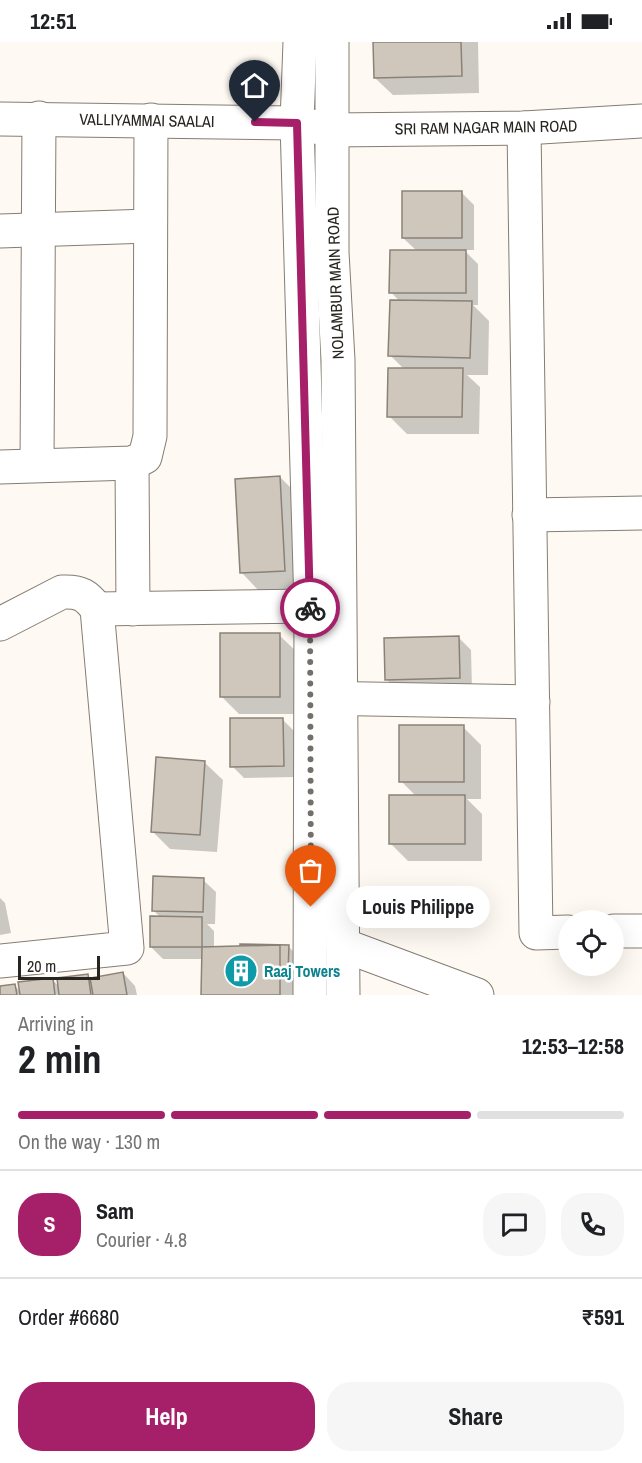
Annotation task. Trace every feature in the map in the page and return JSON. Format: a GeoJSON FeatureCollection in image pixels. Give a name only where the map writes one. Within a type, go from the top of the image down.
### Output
{"type":"FeatureCollection","features":[{"type":"Feature","properties":{"kind":"street"},"geometry":{"type":"LineString","coordinates":[[300,42],[297,123],[310,606],[326,698],[343,945],[343,995]]}},
{"type":"Feature","properties":{"kind":"street","name":"NOLAMBUR MAIN ROAD"},"geometry":{"type":"LineString","coordinates":[[326,698],[338,436],[339,360],[332,252],[330,130],[332,42]]}},
{"type":"Feature","properties":{"kind":"street","name":"VALLIYAMMAI SAALAI"},"geometry":{"type":"LineString","coordinates":[[0,118],[297,123],[330,130]]}},
{"type":"Feature","properties":{"kind":"street"},"geometry":{"type":"LineString","coordinates":[[38,465],[39,118]]}},
{"type":"Feature","properties":{"kind":"street"},"geometry":{"type":"LineString","coordinates":[[0,467],[132,463],[145,457],[150,436],[151,120]]}},
{"type":"Feature","properties":{"kind":"street","name":"SRI RAM NAGAR MAIN ROAD"},"geometry":{"type":"LineString","coordinates":[[330,130],[524,128],[642,121]]}},
{"type":"Feature","properties":{"kind":"street"},"geometry":{"type":"LineString","coordinates":[[524,128],[536,933],[558,932]]}},
{"type":"Feature","properties":{"kind":"street"},"geometry":{"type":"LineString","coordinates":[[0,231],[149,226]]}},
{"type":"Feature","properties":{"kind":"street"},"geometry":{"type":"LineString","coordinates":[[132,463],[133,609]]}},
{"type":"Feature","properties":{"kind":"street"},"geometry":{"type":"LineString","coordinates":[[529,515],[642,513]]}},
{"type":"Feature","properties":{"kind":"street"},"geometry":{"type":"LineString","coordinates":[[0,624],[62,592],[86,595],[98,609],[127,948],[0,961]]}},
{"type":"Feature","properties":{"kind":"street"},"geometry":{"type":"LineString","coordinates":[[98,609],[310,606]]}},
{"type":"Feature","properties":{"kind":"street"},"geometry":{"type":"LineString","coordinates":[[326,698],[533,702]]}},
{"type":"Feature","properties":{"kind":"street"},"geometry":{"type":"LineString","coordinates":[[310,995],[326,698]]}},
{"type":"Feature","properties":{"kind":"street"},"geometry":{"type":"LineString","coordinates":[[624,931],[642,931]]}},
{"type":"Feature","properties":{"kind":"street"},"geometry":{"type":"LineString","coordinates":[[343,945],[477,995]]}},
{"type":"Feature","properties":{"kind":"building"},"geometry":{"type":"Polygon","coordinates":[[[373,42],[461,42],[462,76],[374,78],[373,42]]]}},
{"type":"Feature","properties":{"kind":"building"},"geometry":{"type":"Polygon","coordinates":[[[402,191],[462,191],[462,238],[402,238],[402,191]]]}},
{"type":"Feature","properties":{"kind":"building"},"geometry":{"type":"Polygon","coordinates":[[[390,250],[466,250],[466,293],[389,293],[390,250]]]}},
{"type":"Feature","properties":{"kind":"building"},"geometry":{"type":"Polygon","coordinates":[[[390,300],[472,301],[470,358],[388,356],[390,300]]]}},
{"type":"Feature","properties":{"kind":"building"},"geometry":{"type":"Polygon","coordinates":[[[388,368],[463,368],[462,417],[387,417],[388,368]]]}},
{"type":"Feature","properties":{"kind":"building"},"geometry":{"type":"Polygon","coordinates":[[[280,476],[285,571],[240,573],[235,479],[280,476]]]}},
{"type":"Feature","properties":{"kind":"building"},"geometry":{"type":"Polygon","coordinates":[[[220,633],[280,633],[280,697],[220,697],[220,633]]]}},
{"type":"Feature","properties":{"kind":"building"},"geometry":{"type":"Polygon","coordinates":[[[459,636],[460,678],[385,680],[384,638],[459,636]]]}},
{"type":"Feature","properties":{"kind":"building"},"geometry":{"type":"Polygon","coordinates":[[[230,718],[283,718],[284,766],[230,767],[230,718]]]}},
{"type":"Feature","properties":{"kind":"building"},"geometry":{"type":"Polygon","coordinates":[[[399,725],[464,725],[464,782],[399,782],[399,725]]]}},
{"type":"Feature","properties":{"kind":"building"},"geometry":{"type":"Polygon","coordinates":[[[156,757],[205,761],[200,835],[151,832],[156,757]]]}},
{"type":"Feature","properties":{"kind":"building"},"geometry":{"type":"Polygon","coordinates":[[[389,795],[465,795],[465,844],[389,844],[389,795]]]}},
{"type":"Feature","properties":{"kind":"building"},"geometry":{"type":"Polygon","coordinates":[[[153,876],[204,878],[203,912],[152,911],[153,876]]]}},
{"type":"Feature","properties":{"kind":"building"},"geometry":{"type":"Polygon","coordinates":[[[150,916],[202,917],[202,947],[150,947],[150,916]]]}},
{"type":"Feature","properties":{"kind":"building"},"geometry":{"type":"Polygon","coordinates":[[[240,944],[289,945],[288,972],[240,972],[240,944]]]}},
{"type":"Feature","properties":{"kind":"building","name":"Raaj Towers"},"geometry":{"type":"Polygon","coordinates":[[[280,945],[280,995],[201,995],[202,947],[280,945]]]}},
{"type":"Feature","properties":{"kind":"building"},"geometry":{"type":"Polygon","coordinates":[[[123,972],[127,995],[93,995],[90,978],[123,972]]]}},
{"type":"Feature","properties":{"kind":"building"},"geometry":{"type":"Polygon","coordinates":[[[88,974],[91,995],[59,995],[57,978],[88,974]]]}},
{"type":"Feature","properties":{"kind":"building"},"geometry":{"type":"Polygon","coordinates":[[[53,978],[55,995],[20,995],[18,982],[53,978]]]}},
{"type":"Feature","properties":{"kind":"building"},"geometry":{"type":"Polygon","coordinates":[[[15,984],[17,995],[0,995],[0,986],[15,984]]]}},
{"type":"Feature","properties":{"kind":"way so far"},"geometry":{"type":"LineString","coordinates":[[310,608],[311,907]]}},
{"type":"Feature","properties":{"kind":"place","name":"Louis Philippe"},"geometry":{"type":"Point","coordinates":[311,907]}},
{"type":"Feature","properties":{"kind":"place","name":"Raaj Towers"},"geometry":{"type":"Point","coordinates":[241,971]}},
{"type":"Feature","properties":{"kind":"route"},"geometry":{"type":"LineString","coordinates":[[255,122],[297,123],[310,608]]}}]}
